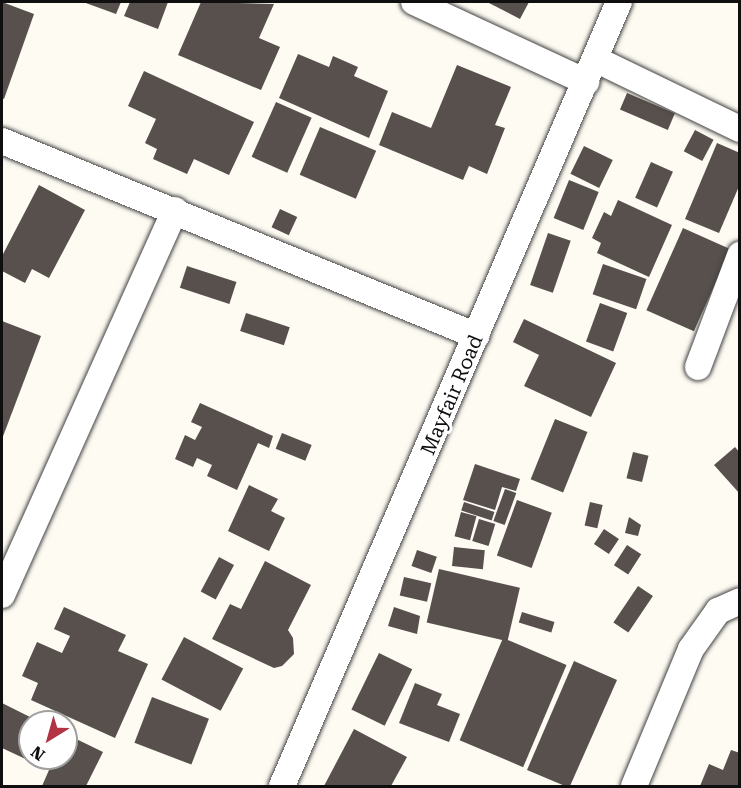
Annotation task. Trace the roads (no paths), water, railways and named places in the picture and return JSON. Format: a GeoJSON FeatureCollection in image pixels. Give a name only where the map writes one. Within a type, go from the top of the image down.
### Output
{"type":"FeatureCollection","features":[{"type":"Feature","properties":{"kind":"street"},"geometry":{"type":"LineString","coordinates":[[414,2],[586,82]]}},
{"type":"Feature","properties":{"kind":"street","name":"Mayfair Road"},"geometry":{"type":"LineString","coordinates":[[282,786],[619,2]]}},
{"type":"Feature","properties":{"kind":"street"},"geometry":{"type":"LineString","coordinates":[[595,58],[740,129]]}},
{"type":"Feature","properties":{"kind":"street"},"geometry":{"type":"LineString","coordinates":[[2,141],[175,210],[477,336]]}},
{"type":"Feature","properties":{"kind":"street"},"geometry":{"type":"LineString","coordinates":[[2,595],[175,210]]}},
{"type":"Feature","properties":{"kind":"street"},"geometry":{"type":"LineString","coordinates":[[698,367],[729,316],[740,255]]}},
{"type":"Feature","properties":{"kind":"street"},"geometry":{"type":"LineString","coordinates":[[634,786],[691,650],[729,606]]}}]}
